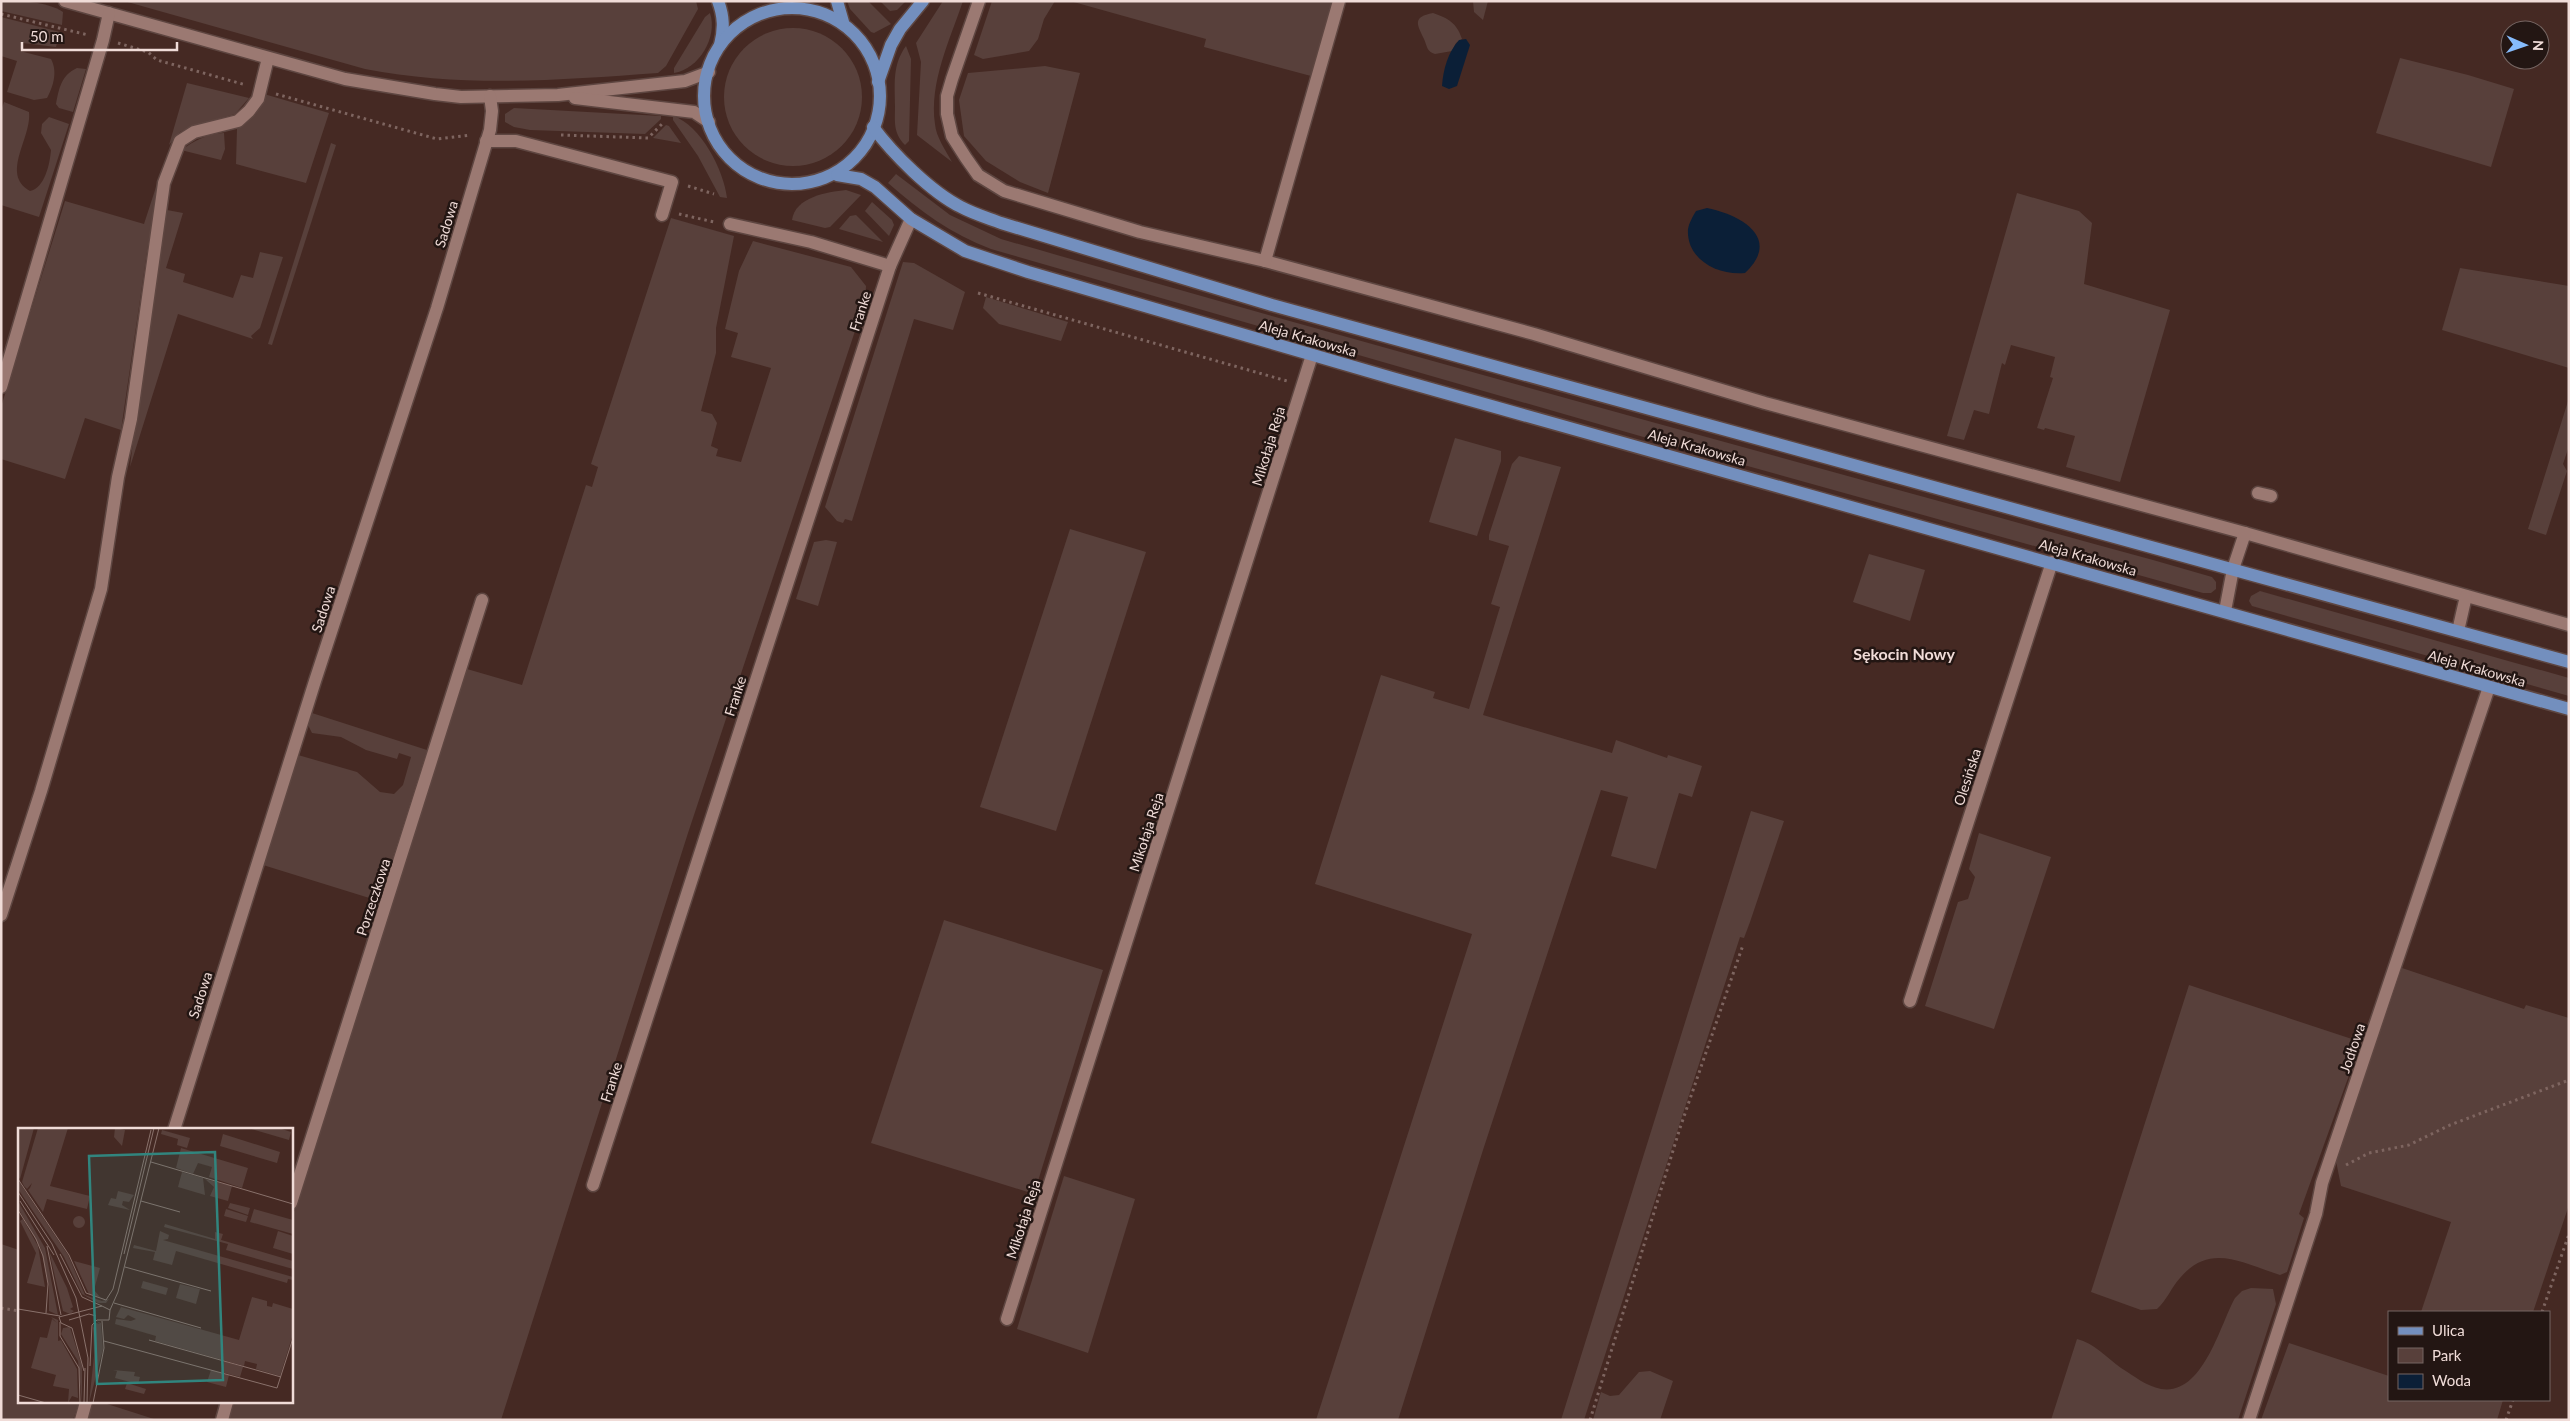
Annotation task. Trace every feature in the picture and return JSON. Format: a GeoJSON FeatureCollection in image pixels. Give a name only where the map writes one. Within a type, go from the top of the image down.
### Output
{"type":"FeatureCollection","features":[{"type":"Feature","properties":{"kind":"main road"},"geometry":{"type":"LineString","coordinates":[[718,1],[723,16],[720,45],[709,72],[706,102],[709,122],[714,137],[724,152],[736,164],[770,182],[788,184],[823,180],[837,175],[858,155],[873,127],[878,82],[891,45],[900,29],[923,1]]}},
{"type":"Feature","properties":{"kind":"main road"},"geometry":{"type":"LineString","coordinates":[[837,1],[843,22]]}},
{"type":"Feature","properties":{"kind":"main road"},"geometry":{"type":"LineString","coordinates":[[720,45],[746,21],[774,6],[811,9],[843,22],[865,45],[878,82]]}},
{"type":"Feature","properties":{"kind":"main road","name":"Aleja Krakowska"},"geometry":{"type":"LineString","coordinates":[[873,127],[900,160],[960,207],[1001,223],[1272,305],[2569,662]]}},
{"type":"Feature","properties":{"kind":"main road","name":"Aleja Krakowska"},"geometry":{"type":"LineString","coordinates":[[837,175],[861,179],[875,187],[911,219],[941,238],[989,260],[1312,355],[2569,709]]}},
{"type":"Feature","properties":{"kind":"street"},"geometry":{"type":"LineString","coordinates":[[65,1],[345,79],[407,91],[461,97],[558,95],[685,81],[709,72]]}},
{"type":"Feature","properties":{"kind":"street"},"geometry":{"type":"LineString","coordinates":[[978,1],[952,79],[948,96],[947,114],[952,136],[978,175],[1004,191],[1066,212],[1264,262],[1534,334],[1765,403],[2245,533],[2569,625]]}},
{"type":"Feature","properties":{"kind":"street"},"geometry":{"type":"LineString","coordinates":[[1264,262],[1339,1]]}},
{"type":"Feature","properties":{"kind":"street"},"geometry":{"type":"LineString","coordinates":[[1,387],[104,40],[109,13]]}},
{"type":"Feature","properties":{"kind":"street"},"geometry":{"type":"LineString","coordinates":[[1,915],[37,806],[101,589],[118,477],[131,419],[164,183],[180,141],[194,132],[238,121],[258,99],[268,58]]}},
{"type":"Feature","properties":{"kind":"street"},"geometry":{"type":"LineString","coordinates":[[558,95],[694,112],[709,122]]}},
{"type":"Feature","properties":{"kind":"street","name":"Sadowa"},"geometry":{"type":"LineString","coordinates":[[175,1128],[313,688],[437,308],[483,136],[492,111],[490,96]]}},
{"type":"Feature","properties":{"kind":"street"},"geometry":{"type":"LineString","coordinates":[[483,136],[516,142],[672,182],[663,212]]}},
{"type":"Feature","properties":{"kind":"street","name":"Franke"},"geometry":{"type":"LineString","coordinates":[[593,1185],[890,266],[911,219]]}},
{"type":"Feature","properties":{"kind":"street"},"geometry":{"type":"LineString","coordinates":[[730,224],[811,242],[890,266]]}},
{"type":"Feature","properties":{"kind":"street","name":"Mikołaja Reja"},"geometry":{"type":"LineString","coordinates":[[1007,1319],[1312,355]]}},
{"type":"Feature","properties":{"kind":"street"},"geometry":{"type":"LineString","coordinates":[[2258,493],[2271,496]]}},
{"type":"Feature","properties":{"kind":"street"},"geometry":{"type":"LineString","coordinates":[[2224,612],[2233,569],[2245,533]]}},
{"type":"Feature","properties":{"kind":"street","name":"Olesińska"},"geometry":{"type":"LineString","coordinates":[[1910,1001],[2052,562]]}},
{"type":"Feature","properties":{"kind":"street"},"geometry":{"type":"LineString","coordinates":[[2458,631],[2466,596]]}},
{"type":"Feature","properties":{"kind":"street","name":"Porzeczkowa"},"geometry":{"type":"LineString","coordinates":[[292,1200],[482,600]]}},
{"type":"Feature","properties":{"kind":"street","name":"Jodłowa"},"geometry":{"type":"LineString","coordinates":[[2249,1420],[2316,1214],[2322,1183],[2489,687]]}},
{"type":"Feature","properties":{"kind":"street"},"geometry":{"type":"LineString","coordinates":[[80,1420],[85,1404]]}},
{"type":"Feature","properties":{"kind":"street"},"geometry":{"type":"LineString","coordinates":[[222,1420],[226,1404]]}},
{"type":"Feature","properties":{"kind":"path"},"geometry":{"type":"LineString","coordinates":[[1,14],[148,52],[157,60],[437,139],[471,135],[483,136]]}},
{"type":"Feature","properties":{"kind":"path"},"geometry":{"type":"LineString","coordinates":[[552,134],[648,138],[668,119]]}},
{"type":"Feature","properties":{"kind":"path"},"geometry":{"type":"LineString","coordinates":[[672,182],[714,194]]}},
{"type":"Feature","properties":{"kind":"path"},"geometry":{"type":"LineString","coordinates":[[663,212],[698,220],[730,224]]}},
{"type":"Feature","properties":{"kind":"path"},"geometry":{"type":"LineString","coordinates":[[978,293],[1294,382]]}},
{"type":"Feature","properties":{"kind":"path"},"geometry":{"type":"LineString","coordinates":[[1590,1420],[1680,1128],[1743,945]]}},
{"type":"Feature","properties":{"kind":"path"},"geometry":{"type":"LineString","coordinates":[[2322,1183],[2350,1161],[2370,1154],[2410,1145],[2450,1125],[2569,1080]]}},
{"type":"Feature","properties":{"kind":"path"},"geometry":{"type":"LineString","coordinates":[[2542,1311],[2569,1234]]}},
{"type":"Feature","properties":{"kind":"path"},"geometry":{"type":"LineString","coordinates":[[1,1308],[18,1311]]}},
{"type":"Feature","properties":{"kind":"path"},"geometry":{"type":"LineString","coordinates":[[2506,1420],[2512,1401]]}},
{"type":"Feature","properties":{"kind":"green space"},"geometry":{"type":"Polygon","coordinates":[[[1,1],[33,2],[56,8],[63,12],[62,25],[1,11],[1,1]]]}},
{"type":"Feature","properties":{"kind":"green space"},"geometry":{"type":"Polygon","coordinates":[[[124,1],[696,1],[698,9],[666,66],[658,73],[512,81],[438,79],[365,69],[124,1]]]}},
{"type":"Feature","properties":{"kind":"green space"},"geometry":{"type":"Polygon","coordinates":[[[847,1],[868,1],[891,24],[874,33],[871,32],[850,9],[847,1]]]}},
{"type":"Feature","properties":{"kind":"green space"},"geometry":{"type":"Polygon","coordinates":[[[880,1],[906,1],[897,10],[890,11],[880,1]]]}},
{"type":"Feature","properties":{"kind":"green space"},"geometry":{"type":"Polygon","coordinates":[[[943,1],[963,1],[942,61],[935,93],[934,108],[937,134],[952,162],[917,135],[921,62],[916,43],[943,1]]]}},
{"type":"Feature","properties":{"kind":"green space"},"geometry":{"type":"Polygon","coordinates":[[[992,1],[1055,1],[1044,19],[1038,39],[1029,51],[983,59],[974,55],[992,1]]]}},
{"type":"Feature","properties":{"kind":"green space"},"geometry":{"type":"Polygon","coordinates":[[[1070,1],[1332,1],[1311,76],[1204,47],[1206,39],[1070,1]]]}},
{"type":"Feature","properties":{"kind":"green space"},"geometry":{"type":"Polygon","coordinates":[[[1473,1],[1488,1],[1483,20],[1474,12],[1473,1]]]}},
{"type":"Feature","properties":{"kind":"green space"},"geometry":{"type":"Polygon","coordinates":[[[710,13],[712,22],[711,32],[704,51],[691,65],[674,73],[674,68],[705,17],[710,13]]]}},
{"type":"Feature","properties":{"kind":"green space"},"geometry":{"type":"Polygon","coordinates":[[[1433,13],[1451,22],[1460,33],[1462,39],[1456,43],[1452,51],[1435,54],[1430,52],[1428,48],[1418,22],[1422,17],[1433,13]]]}},
{"type":"Feature","properties":{"kind":"green space"},"geometry":{"type":"Polygon","coordinates":[[[1,17],[60,32],[56,47],[23,43],[20,51],[51,59],[54,79],[47,98],[34,100],[7,92],[17,61],[1,56],[1,17]]]}},
{"type":"Feature","properties":{"kind":"green space"},"geometry":{"type":"Polygon","coordinates":[[[793,28],[819,33],[842,48],[857,71],[862,97],[857,123],[842,146],[819,161],[793,166],[767,161],[744,146],[729,123],[724,97],[729,71],[744,48],[767,33],[793,28]]]}},
{"type":"Feature","properties":{"kind":"green space"},"geometry":{"type":"Polygon","coordinates":[[[906,46],[911,59],[909,141],[905,145],[898,136],[896,127],[895,82],[898,60],[906,46]]]}},
{"type":"Feature","properties":{"kind":"green space"},"geometry":{"type":"Polygon","coordinates":[[[2400,58],[2514,89],[2491,167],[2376,133],[2400,58]]]}},
{"type":"Feature","properties":{"kind":"green space"},"geometry":{"type":"Polygon","coordinates":[[[1045,66],[1080,73],[1048,193],[1020,182],[986,161],[964,136],[959,100],[968,73],[1045,66]]]}},
{"type":"Feature","properties":{"kind":"green space"},"geometry":{"type":"Polygon","coordinates":[[[77,68],[86,69],[73,112],[59,108],[56,104],[64,79],[67,74],[77,68]]]}},
{"type":"Feature","properties":{"kind":"green space"},"geometry":{"type":"Polygon","coordinates":[[[187,83],[249,98],[235,114],[190,127],[180,132],[169,145],[187,83]]]}},
{"type":"Feature","properties":{"kind":"green space"},"geometry":{"type":"Polygon","coordinates":[[[264,94],[329,113],[306,183],[236,164],[237,129],[256,114],[264,94]]]}},
{"type":"Feature","properties":{"kind":"green space"},"geometry":{"type":"Polygon","coordinates":[[[4,102],[29,112],[29,122],[17,165],[21,184],[30,191],[35,189],[43,180],[51,150],[41,133],[42,124],[49,117],[69,124],[39,217],[1,205],[1,111],[4,102]]]}},
{"type":"Feature","properties":{"kind":"green space"},"geometry":{"type":"Polygon","coordinates":[[[514,108],[661,116],[661,119],[645,134],[530,130],[514,127],[505,122],[505,114],[514,108]]]}},
{"type":"Feature","properties":{"kind":"green space"},"geometry":{"type":"Polygon","coordinates":[[[673,116],[683,121],[702,139],[716,163],[727,198],[720,197],[698,156],[673,120],[673,116]]]}},
{"type":"Feature","properties":{"kind":"green space"},"geometry":{"type":"Polygon","coordinates":[[[666,125],[669,126],[681,143],[653,138],[666,125]]]}},
{"type":"Feature","properties":{"kind":"green space"},"geometry":{"type":"Polygon","coordinates":[[[224,133],[225,149],[221,160],[181,150],[201,138],[224,133]]]}},
{"type":"Feature","properties":{"kind":"green space"},"geometry":{"type":"Polygon","coordinates":[[[331,143],[336,145],[272,345],[268,344],[331,143]]]}},
{"type":"Feature","properties":{"kind":"green space"},"geometry":{"type":"Polygon","coordinates":[[[896,174],[950,215],[1001,239],[1433,361],[2153,560],[2212,577],[2216,582],[2216,589],[2211,593],[2203,593],[1647,438],[991,249],[949,229],[912,203],[888,183],[896,174]]]}},
{"type":"Feature","properties":{"kind":"green space"},"geometry":{"type":"Polygon","coordinates":[[[156,187],[155,211],[148,245],[121,430],[85,418],[65,479],[1,459],[1,407],[65,201],[144,224],[156,187]]]}},
{"type":"Feature","properties":{"kind":"green space"},"geometry":{"type":"Polygon","coordinates":[[[846,190],[861,195],[830,227],[825,228],[792,220],[794,212],[805,201],[821,194],[846,190]]]}},
{"type":"Feature","properties":{"kind":"green space"},"geometry":{"type":"Polygon","coordinates":[[[2017,193],[2079,211],[2092,223],[2084,284],[2170,310],[2120,482],[2066,467],[2075,436],[2045,428],[2044,430],[2037,428],[2053,378],[2050,377],[2055,357],[2011,345],[2005,365],[2002,363],[1989,414],[1974,410],[1964,440],[1947,436],[2017,193]]]}},
{"type":"Feature","properties":{"kind":"green space"},"geometry":{"type":"Polygon","coordinates":[[[872,202],[892,220],[894,225],[889,236],[865,211],[872,202]]]}},
{"type":"Feature","properties":{"kind":"green space"},"geometry":{"type":"Polygon","coordinates":[[[167,210],[183,213],[166,268],[185,274],[183,282],[233,298],[241,275],[253,278],[260,252],[283,257],[260,328],[251,336],[253,339],[178,314],[130,467],[145,340],[167,210]]]}},
{"type":"Feature","properties":{"kind":"green space"},"geometry":{"type":"Polygon","coordinates":[[[856,215],[883,242],[839,229],[850,216],[856,215]]]}},
{"type":"Feature","properties":{"kind":"green space"},"geometry":{"type":"Polygon","coordinates":[[[671,218],[734,236],[716,328],[716,353],[701,411],[712,414],[717,423],[711,446],[718,449],[716,456],[741,462],[771,368],[731,357],[738,333],[725,329],[739,271],[753,241],[851,267],[866,286],[865,301],[688,833],[501,1420],[228,1420],[232,1404],[292,1404],[292,1218],[467,669],[522,685],[586,485],[592,487],[598,467],[591,464],[671,218]]]}},
{"type":"Feature","properties":{"kind":"green space"},"geometry":{"type":"Polygon","coordinates":[[[903,262],[914,263],[965,292],[953,330],[914,319],[852,521],[845,519],[843,523],[837,521],[825,507],[903,262]]]}},
{"type":"Feature","properties":{"kind":"green space"},"geometry":{"type":"Polygon","coordinates":[[[2460,268],[2569,286],[2569,368],[2442,330],[2460,268]]]}},
{"type":"Feature","properties":{"kind":"green space"},"geometry":{"type":"Polygon","coordinates":[[[986,297],[1068,322],[1061,341],[999,324],[983,308],[986,297]]]}},
{"type":"Feature","properties":{"kind":"green space"},"geometry":{"type":"Polygon","coordinates":[[[2569,398],[2569,446],[2563,464],[2567,471],[2546,535],[2528,529],[2569,398]]]}},
{"type":"Feature","properties":{"kind":"green space"},"geometry":{"type":"Polygon","coordinates":[[[1455,438],[1501,451],[1501,461],[1477,536],[1429,522],[1455,438]]]}},
{"type":"Feature","properties":{"kind":"green space"},"geometry":{"type":"Polygon","coordinates":[[[1519,456],[1561,467],[1483,715],[1612,753],[1616,740],[1667,758],[1668,755],[1702,766],[1692,797],[1679,793],[1656,869],[1611,856],[1628,797],[1601,790],[1483,1150],[1398,1420],[1316,1420],[1472,934],[1315,884],[1381,675],[1435,692],[1433,698],[1469,709],[1500,607],[1491,604],[1509,546],[1489,540],[1489,535],[1512,464],[1519,456]]]}},
{"type":"Feature","properties":{"kind":"green space"},"geometry":{"type":"Polygon","coordinates":[[[1070,529],[1146,552],[1056,831],[980,807],[1070,529]]]}},
{"type":"Feature","properties":{"kind":"green space"},"geometry":{"type":"Polygon","coordinates":[[[826,540],[837,542],[818,606],[796,599],[814,542],[826,540]]]}},
{"type":"Feature","properties":{"kind":"green space"},"geometry":{"type":"Polygon","coordinates":[[[1869,554],[1925,570],[1910,621],[1853,602],[1869,554]]]}},
{"type":"Feature","properties":{"kind":"green space"},"geometry":{"type":"Polygon","coordinates":[[[2260,591],[2569,678],[2569,696],[2252,606],[2249,601],[2251,596],[2260,591]]]}},
{"type":"Feature","properties":{"kind":"green space"},"geometry":{"type":"Polygon","coordinates":[[[312,713],[427,750],[379,901],[263,865],[298,755],[357,772],[380,792],[394,794],[403,785],[411,757],[399,753],[397,759],[366,750],[341,737],[312,733],[308,725],[312,713]]]}},
{"type":"Feature","properties":{"kind":"green space"},"geometry":{"type":"Polygon","coordinates":[[[1751,811],[1784,821],[1744,938],[1740,937],[1584,1420],[1561,1420],[1751,811]]]}},
{"type":"Feature","properties":{"kind":"green space"},"geometry":{"type":"Polygon","coordinates":[[[1979,833],[2051,857],[1994,1029],[1925,1006],[1958,902],[1968,899],[1975,877],[1969,869],[1979,833]]]}},
{"type":"Feature","properties":{"kind":"green space"},"geometry":{"type":"Polygon","coordinates":[[[944,920],[1103,970],[1034,1194],[871,1143],[944,920]]]}},
{"type":"Feature","properties":{"kind":"green space"},"geometry":{"type":"Polygon","coordinates":[[[2402,968],[2524,1009],[2526,1005],[2569,1018],[2569,1205],[2533,1311],[2421,1311],[2451,1222],[2341,1186],[2336,1161],[2402,968]]]}},
{"type":"Feature","properties":{"kind":"green space"},"geometry":{"type":"Polygon","coordinates":[[[2189,985],[2361,1042],[2299,1214],[2304,1218],[2287,1272],[2280,1275],[2227,1258],[2203,1261],[2191,1267],[2180,1278],[2157,1309],[2141,1310],[2091,1292],[2189,985]]]}},
{"type":"Feature","properties":{"kind":"green space"},"geometry":{"type":"Polygon","coordinates":[[[1064,1176],[1135,1199],[1088,1353],[1017,1329],[1064,1176]]]}},
{"type":"Feature","properties":{"kind":"green space"},"geometry":{"type":"Polygon","coordinates":[[[1,1244],[18,1250],[18,1404],[78,1404],[73,1420],[1,1420],[1,1244]]]}},
{"type":"Feature","properties":{"kind":"green space"},"geometry":{"type":"Polygon","coordinates":[[[2251,1288],[2273,1289],[2276,1304],[2238,1420],[2051,1420],[2077,1339],[2095,1347],[2121,1368],[2145,1383],[2161,1389],[2176,1388],[2188,1382],[2199,1370],[2216,1341],[2235,1298],[2242,1291],[2251,1288]]]}},
{"type":"Feature","properties":{"kind":"green space"},"geometry":{"type":"Polygon","coordinates":[[[2289,1343],[2388,1376],[2388,1401],[2503,1401],[2497,1420],[2261,1420],[2289,1343]]]}},
{"type":"Feature","properties":{"kind":"green space"},"geometry":{"type":"Polygon","coordinates":[[[1650,1371],[1673,1381],[1660,1420],[1593,1420],[1601,1392],[1610,1396],[1619,1395],[1639,1372],[1650,1371]]]}},
{"type":"Feature","properties":{"kind":"green space"},"geometry":{"type":"Polygon","coordinates":[[[91,1404],[107,1404],[157,1420],[87,1420],[91,1404]]]}},
{"type":"Feature","properties":{"kind":"water"},"geometry":{"type":"Polygon","coordinates":[[[1466,39],[1470,45],[1457,86],[1449,89],[1442,86],[1447,62],[1459,40],[1466,39]]]}},
{"type":"Feature","properties":{"kind":"water"},"geometry":{"type":"Polygon","coordinates":[[[1707,208],[1732,216],[1744,222],[1753,230],[1758,239],[1759,249],[1755,260],[1745,273],[1725,272],[1715,269],[1706,264],[1692,249],[1689,240],[1689,224],[1696,211],[1707,208]]]}},
{"type":"Feature","properties":{"kind":"district","name":"Sękocin Nowy"},"geometry":{"type":"Point","coordinates":[1904,653]}}]}
